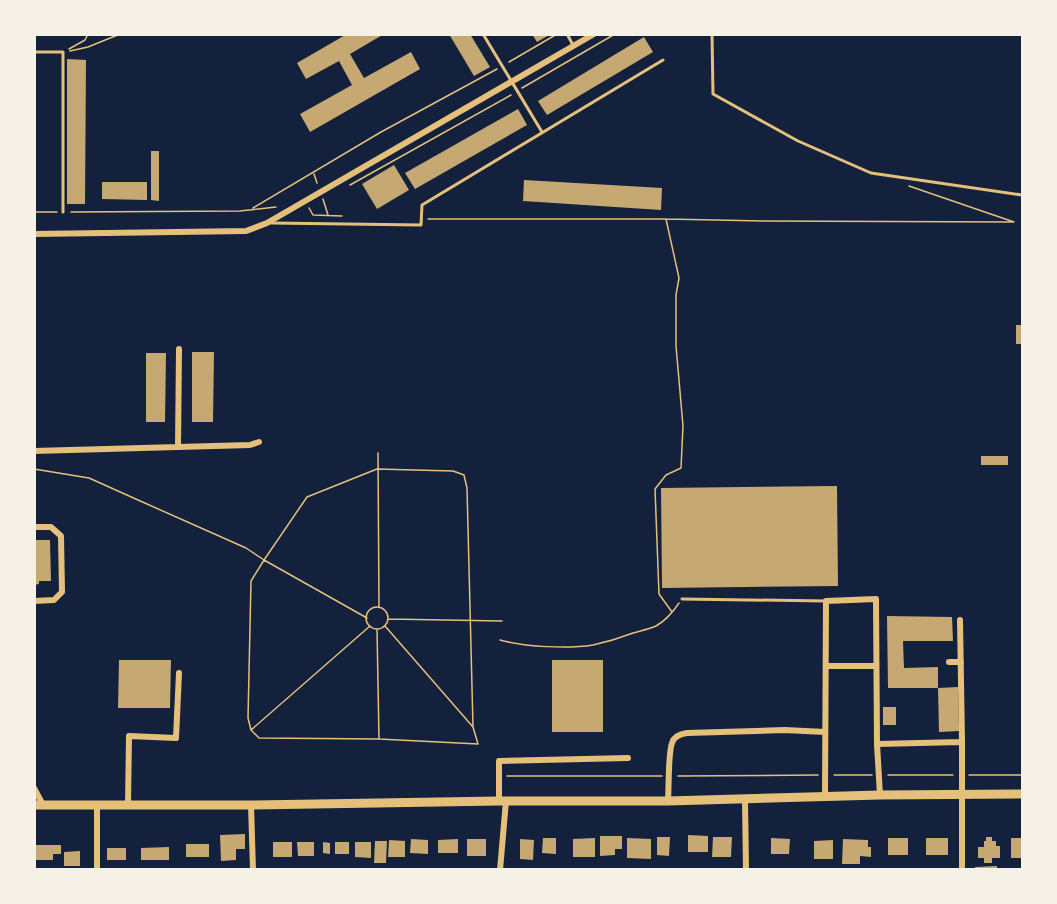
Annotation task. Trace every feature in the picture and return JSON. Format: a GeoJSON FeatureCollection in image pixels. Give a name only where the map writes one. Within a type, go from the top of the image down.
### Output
{"type":"FeatureCollection","features":[{"type":"Feature","properties":{"kind":"main road"},"geometry":{"type":"LineString","coordinates":[[39,805],[668,801],[880,795],[1023,794]]}},
{"type":"Feature","properties":{"kind":"street"},"geometry":{"type":"LineString","coordinates":[[34,234],[246,231],[267,223],[594,34]]}},
{"type":"Feature","properties":{"kind":"street"},"geometry":{"type":"LineString","coordinates":[[178,447],[179,349]]}},
{"type":"Feature","properties":{"kind":"street"},"geometry":{"type":"LineString","coordinates":[[34,451],[250,445],[259,442]]}},
{"type":"Feature","properties":{"kind":"street"},"geometry":{"type":"LineString","coordinates":[[34,527],[51,527],[61,536],[62,592],[54,600],[34,601]]}},
{"type":"Feature","properties":{"kind":"street"},"geometry":{"type":"LineString","coordinates":[[825,797],[826,600],[876,599],[880,795]]}},
{"type":"Feature","properties":{"kind":"street"},"geometry":{"type":"LineString","coordinates":[[960,620],[962,870]]}},
{"type":"Feature","properties":{"kind":"street"},"geometry":{"type":"LineString","coordinates":[[949,662],[961,662]]}},
{"type":"Feature","properties":{"kind":"street"},"geometry":{"type":"LineString","coordinates":[[826,666],[876,666]]}},
{"type":"Feature","properties":{"kind":"street"},"geometry":{"type":"LineString","coordinates":[[128,805],[129,736],[176,738],[179,673]]}},
{"type":"Feature","properties":{"kind":"street"},"geometry":{"type":"LineString","coordinates":[[668,801],[672,741],[678,735],[774,731],[825,732]]}},
{"type":"Feature","properties":{"kind":"street"},"geometry":{"type":"LineString","coordinates":[[878,744],[962,742]]}},
{"type":"Feature","properties":{"kind":"street"},"geometry":{"type":"LineString","coordinates":[[500,870],[503,801],[499,761],[628,758]]}},
{"type":"Feature","properties":{"kind":"street"},"geometry":{"type":"LineString","coordinates":[[34,788],[39,805]]}},
{"type":"Feature","properties":{"kind":"street"},"geometry":{"type":"LineString","coordinates":[[745,800],[746,870]]}},
{"type":"Feature","properties":{"kind":"street"},"geometry":{"type":"LineString","coordinates":[[97,805],[97,870]]}},
{"type":"Feature","properties":{"kind":"street"},"geometry":{"type":"LineString","coordinates":[[251,805],[253,870]]}},
{"type":"Feature","properties":{"kind":"lane"},"geometry":{"type":"LineString","coordinates":[[483,34],[542,132]]}},
{"type":"Feature","properties":{"kind":"lane"},"geometry":{"type":"LineString","coordinates":[[567,34],[574,46]]}},
{"type":"Feature","properties":{"kind":"lane"},"geometry":{"type":"LineString","coordinates":[[712,34],[713,94],[798,141],[871,173],[1023,195]]}},
{"type":"Feature","properties":{"kind":"lane"},"geometry":{"type":"LineString","coordinates":[[34,52],[63,52],[63,212]]}},
{"type":"Feature","properties":{"kind":"lane"},"geometry":{"type":"LineString","coordinates":[[267,223],[421,225],[422,205],[663,60]]}},
{"type":"Feature","properties":{"kind":"lane"},"geometry":{"type":"LineString","coordinates":[[682,599],[826,600]]}},
{"type":"Feature","properties":{"kind":"path"},"geometry":{"type":"LineString","coordinates":[[63,52],[85,40],[88,34]]}},
{"type":"Feature","properties":{"kind":"path"},"geometry":{"type":"LineString","coordinates":[[63,52],[88,47],[120,34]]}},
{"type":"Feature","properties":{"kind":"path"},"geometry":{"type":"LineString","coordinates":[[34,212],[250,210],[381,132],[557,34]]}},
{"type":"Feature","properties":{"kind":"path"},"geometry":{"type":"LineString","coordinates":[[351,185],[615,34]]}},
{"type":"Feature","properties":{"kind":"path"},"geometry":{"type":"LineString","coordinates":[[421,219],[1014,222],[904,184]]}},
{"type":"Feature","properties":{"kind":"path"},"geometry":{"type":"LineString","coordinates":[[328,216],[340,216]]}},
{"type":"Feature","properties":{"kind":"path"},"geometry":{"type":"LineString","coordinates":[[666,219],[679,278],[676,295],[676,346],[683,426],[681,468],[666,475],[655,489],[659,594],[672,612]]}},
{"type":"Feature","properties":{"kind":"path"},"geometry":{"type":"LineString","coordinates":[[378,453],[379,607]]}},
{"type":"Feature","properties":{"kind":"path"},"geometry":{"type":"LineString","coordinates":[[34,469],[89,478],[246,548],[366,618],[370,626],[377,629],[385,626],[388,619],[386,611],[379,607],[370,609],[366,618]]}},
{"type":"Feature","properties":{"kind":"path"},"geometry":{"type":"LineString","coordinates":[[378,469],[453,471],[464,475],[467,488],[473,727],[478,744],[380,739],[259,738],[251,730],[248,718],[251,581],[264,560],[307,497],[378,469]]}},
{"type":"Feature","properties":{"kind":"path"},"geometry":{"type":"LineString","coordinates":[[500,640],[539,645],[592,645],[656,626],[672,612],[682,599]]}},
{"type":"Feature","properties":{"kind":"path"},"geometry":{"type":"LineString","coordinates":[[388,619],[502,621]]}},
{"type":"Feature","properties":{"kind":"path"},"geometry":{"type":"LineString","coordinates":[[251,730],[370,626]]}},
{"type":"Feature","properties":{"kind":"path"},"geometry":{"type":"LineString","coordinates":[[385,626],[473,727]]}},
{"type":"Feature","properties":{"kind":"path"},"geometry":{"type":"LineString","coordinates":[[377,629],[380,739]]}},
{"type":"Feature","properties":{"kind":"path"},"geometry":{"type":"LineString","coordinates":[[499,776],[1023,775]]}},
{"type":"Feature","properties":{"kind":"building"},"geometry":{"type":"Polygon","coordinates":[[[347,34],[384,34],[350,54],[364,78],[411,52],[420,69],[310,132],[300,114],[352,85],[339,61],[306,79],[297,63],[347,34]]]}},
{"type":"Feature","properties":{"kind":"building"},"geometry":{"type":"Polygon","coordinates":[[[449,34],[470,34],[490,67],[474,76],[449,34]]]}},
{"type":"Feature","properties":{"kind":"building"},"geometry":{"type":"Polygon","coordinates":[[[532,34],[551,34],[537,42],[532,34]]]}},
{"type":"Feature","properties":{"kind":"building"},"geometry":{"type":"Polygon","coordinates":[[[644,37],[653,52],[547,115],[538,101],[644,37]]]}},
{"type":"Feature","properties":{"kind":"building"},"geometry":{"type":"Polygon","coordinates":[[[67,59],[86,60],[85,204],[67,204],[67,59]]]}},
{"type":"Feature","properties":{"kind":"building"},"geometry":{"type":"Polygon","coordinates":[[[518,109],[527,125],[415,189],[405,173],[518,109]]]}},
{"type":"Feature","properties":{"kind":"building"},"geometry":{"type":"Polygon","coordinates":[[[151,151],[159,151],[159,201],[151,200],[151,151]]]}},
{"type":"Feature","properties":{"kind":"building"},"geometry":{"type":"Polygon","coordinates":[[[394,165],[409,190],[377,209],[362,184],[394,165]]]}},
{"type":"Feature","properties":{"kind":"building"},"geometry":{"type":"Polygon","coordinates":[[[524,180],[662,188],[661,210],[523,201],[524,180]]]}},
{"type":"Feature","properties":{"kind":"building"},"geometry":{"type":"Polygon","coordinates":[[[102,182],[147,182],[147,200],[102,199],[102,182]]]}},
{"type":"Feature","properties":{"kind":"building"},"geometry":{"type":"Polygon","coordinates":[[[1016,325],[1022,325],[1022,344],[1016,344],[1016,325]]]}},
{"type":"Feature","properties":{"kind":"building"},"geometry":{"type":"Polygon","coordinates":[[[192,352],[214,352],[213,422],[192,422],[192,352]]]}},
{"type":"Feature","properties":{"kind":"building"},"geometry":{"type":"Polygon","coordinates":[[[146,353],[166,353],[165,422],[146,422],[146,353]]]}},
{"type":"Feature","properties":{"kind":"building"},"geometry":{"type":"Polygon","coordinates":[[[981,456],[1008,456],[1008,465],[981,465],[981,456]]]}},
{"type":"Feature","properties":{"kind":"building"},"geometry":{"type":"Polygon","coordinates":[[[837,486],[838,586],[662,588],[661,488],[837,486]]]}},
{"type":"Feature","properties":{"kind":"building"},"geometry":{"type":"Polygon","coordinates":[[[34,540],[50,540],[51,581],[39,581],[39,584],[34,585],[34,540]]]}},
{"type":"Feature","properties":{"kind":"building"},"geometry":{"type":"Polygon","coordinates":[[[887,616],[952,617],[953,641],[903,641],[904,668],[938,667],[938,688],[888,688],[887,616]]]}},
{"type":"Feature","properties":{"kind":"building"},"geometry":{"type":"Polygon","coordinates":[[[119,660],[171,660],[170,708],[118,708],[119,660]]]}},
{"type":"Feature","properties":{"kind":"building"},"geometry":{"type":"Polygon","coordinates":[[[552,660],[603,660],[603,732],[552,732],[552,660]]]}},
{"type":"Feature","properties":{"kind":"building"},"geometry":{"type":"Polygon","coordinates":[[[958,687],[959,731],[939,732],[938,688],[958,687]]]}},
{"type":"Feature","properties":{"kind":"building"},"geometry":{"type":"Polygon","coordinates":[[[883,707],[896,707],[896,725],[883,725],[883,707]]]}},
{"type":"Feature","properties":{"kind":"building"},"geometry":{"type":"Polygon","coordinates":[[[245,834],[245,849],[236,849],[236,860],[221,861],[220,835],[245,834]]]}},
{"type":"Feature","properties":{"kind":"building"},"geometry":{"type":"Polygon","coordinates":[[[688,835],[708,836],[708,852],[688,852],[688,835]]]}},
{"type":"Feature","properties":{"kind":"building"},"geometry":{"type":"Polygon","coordinates":[[[600,836],[622,836],[622,849],[615,849],[615,855],[600,856],[600,836]]]}},
{"type":"Feature","properties":{"kind":"building"},"geometry":{"type":"Polygon","coordinates":[[[657,837],[670,837],[669,856],[657,855],[657,837]]]}},
{"type":"Feature","properties":{"kind":"building"},"geometry":{"type":"Polygon","coordinates":[[[713,837],[732,837],[731,857],[712,857],[713,837]]]}},
{"type":"Feature","properties":{"kind":"building"},"geometry":{"type":"Polygon","coordinates":[[[986,837],[992,837],[992,841],[996,841],[996,846],[1000,846],[1000,858],[992,858],[992,863],[984,863],[984,858],[978,858],[978,847],[984,847],[986,837]]]}},
{"type":"Feature","properties":{"kind":"building"},"geometry":{"type":"Polygon","coordinates":[[[543,838],[556,838],[556,854],[542,853],[543,838]]]}},
{"type":"Feature","properties":{"kind":"building"},"geometry":{"type":"Polygon","coordinates":[[[595,838],[595,857],[573,857],[573,839],[595,838]]]}},
{"type":"Feature","properties":{"kind":"building"},"geometry":{"type":"Polygon","coordinates":[[[627,838],[651,839],[651,859],[627,858],[627,838]]]}},
{"type":"Feature","properties":{"kind":"building"},"geometry":{"type":"Polygon","coordinates":[[[771,838],[790,839],[789,854],[771,854],[771,838]]]}},
{"type":"Feature","properties":{"kind":"building"},"geometry":{"type":"Polygon","coordinates":[[[888,838],[908,838],[908,855],[888,855],[888,838]]]}},
{"type":"Feature","properties":{"kind":"building"},"geometry":{"type":"Polygon","coordinates":[[[926,838],[948,838],[948,855],[926,855],[926,838]]]}},
{"type":"Feature","properties":{"kind":"building"},"geometry":{"type":"Polygon","coordinates":[[[1011,838],[1022,838],[1022,858],[1011,858],[1011,838]]]}},
{"type":"Feature","properties":{"kind":"building"},"geometry":{"type":"Polygon","coordinates":[[[411,839],[428,840],[428,854],[410,853],[411,839]]]}},
{"type":"Feature","properties":{"kind":"building"},"geometry":{"type":"Polygon","coordinates":[[[458,839],[458,853],[438,853],[438,840],[458,839]]]}},
{"type":"Feature","properties":{"kind":"building"},"geometry":{"type":"Polygon","coordinates":[[[467,839],[486,839],[486,856],[467,856],[467,839]]]}},
{"type":"Feature","properties":{"kind":"building"},"geometry":{"type":"Polygon","coordinates":[[[520,839],[534,840],[533,860],[520,859],[520,839]]]}},
{"type":"Feature","properties":{"kind":"building"},"geometry":{"type":"Polygon","coordinates":[[[843,839],[868,840],[871,857],[860,856],[860,864],[842,864],[843,839]]]}},
{"type":"Feature","properties":{"kind":"building"},"geometry":{"type":"Polygon","coordinates":[[[389,840],[405,841],[405,857],[388,857],[389,840]]]}},
{"type":"Feature","properties":{"kind":"building"},"geometry":{"type":"Polygon","coordinates":[[[833,840],[833,859],[814,859],[814,841],[833,840]]]}},
{"type":"Feature","properties":{"kind":"building"},"geometry":{"type":"Polygon","coordinates":[[[375,841],[387,841],[386,863],[374,863],[375,841]]]}},
{"type":"Feature","properties":{"kind":"building"},"geometry":{"type":"Polygon","coordinates":[[[273,842],[292,842],[292,857],[273,857],[273,842]]]}},
{"type":"Feature","properties":{"kind":"building"},"geometry":{"type":"Polygon","coordinates":[[[297,842],[314,842],[314,856],[298,856],[297,842]]]}},
{"type":"Feature","properties":{"kind":"building"},"geometry":{"type":"Polygon","coordinates":[[[323,842],[330,843],[330,854],[323,853],[323,842]]]}},
{"type":"Feature","properties":{"kind":"building"},"geometry":{"type":"Polygon","coordinates":[[[335,842],[349,842],[349,854],[335,854],[335,842]]]}},
{"type":"Feature","properties":{"kind":"building"},"geometry":{"type":"Polygon","coordinates":[[[355,842],[371,842],[371,858],[355,857],[355,842]]]}},
{"type":"Feature","properties":{"kind":"building"},"geometry":{"type":"Polygon","coordinates":[[[186,844],[209,844],[209,857],[186,857],[186,844]]]}},
{"type":"Feature","properties":{"kind":"building"},"geometry":{"type":"Polygon","coordinates":[[[35,845],[61,845],[61,854],[53,854],[53,860],[35,860],[35,845]]]}},
{"type":"Feature","properties":{"kind":"building"},"geometry":{"type":"Polygon","coordinates":[[[169,847],[169,860],[141,860],[141,848],[169,847]]]}},
{"type":"Feature","properties":{"kind":"building"},"geometry":{"type":"Polygon","coordinates":[[[107,848],[126,848],[126,860],[107,860],[107,848]]]}},
{"type":"Feature","properties":{"kind":"building"},"geometry":{"type":"Polygon","coordinates":[[[80,851],[80,866],[64,866],[64,852],[80,851]]]}},
{"type":"Feature","properties":{"kind":"building"},"geometry":{"type":"Polygon","coordinates":[[[997,866],[997,870],[975,870],[975,867],[997,866]]]}}]}
